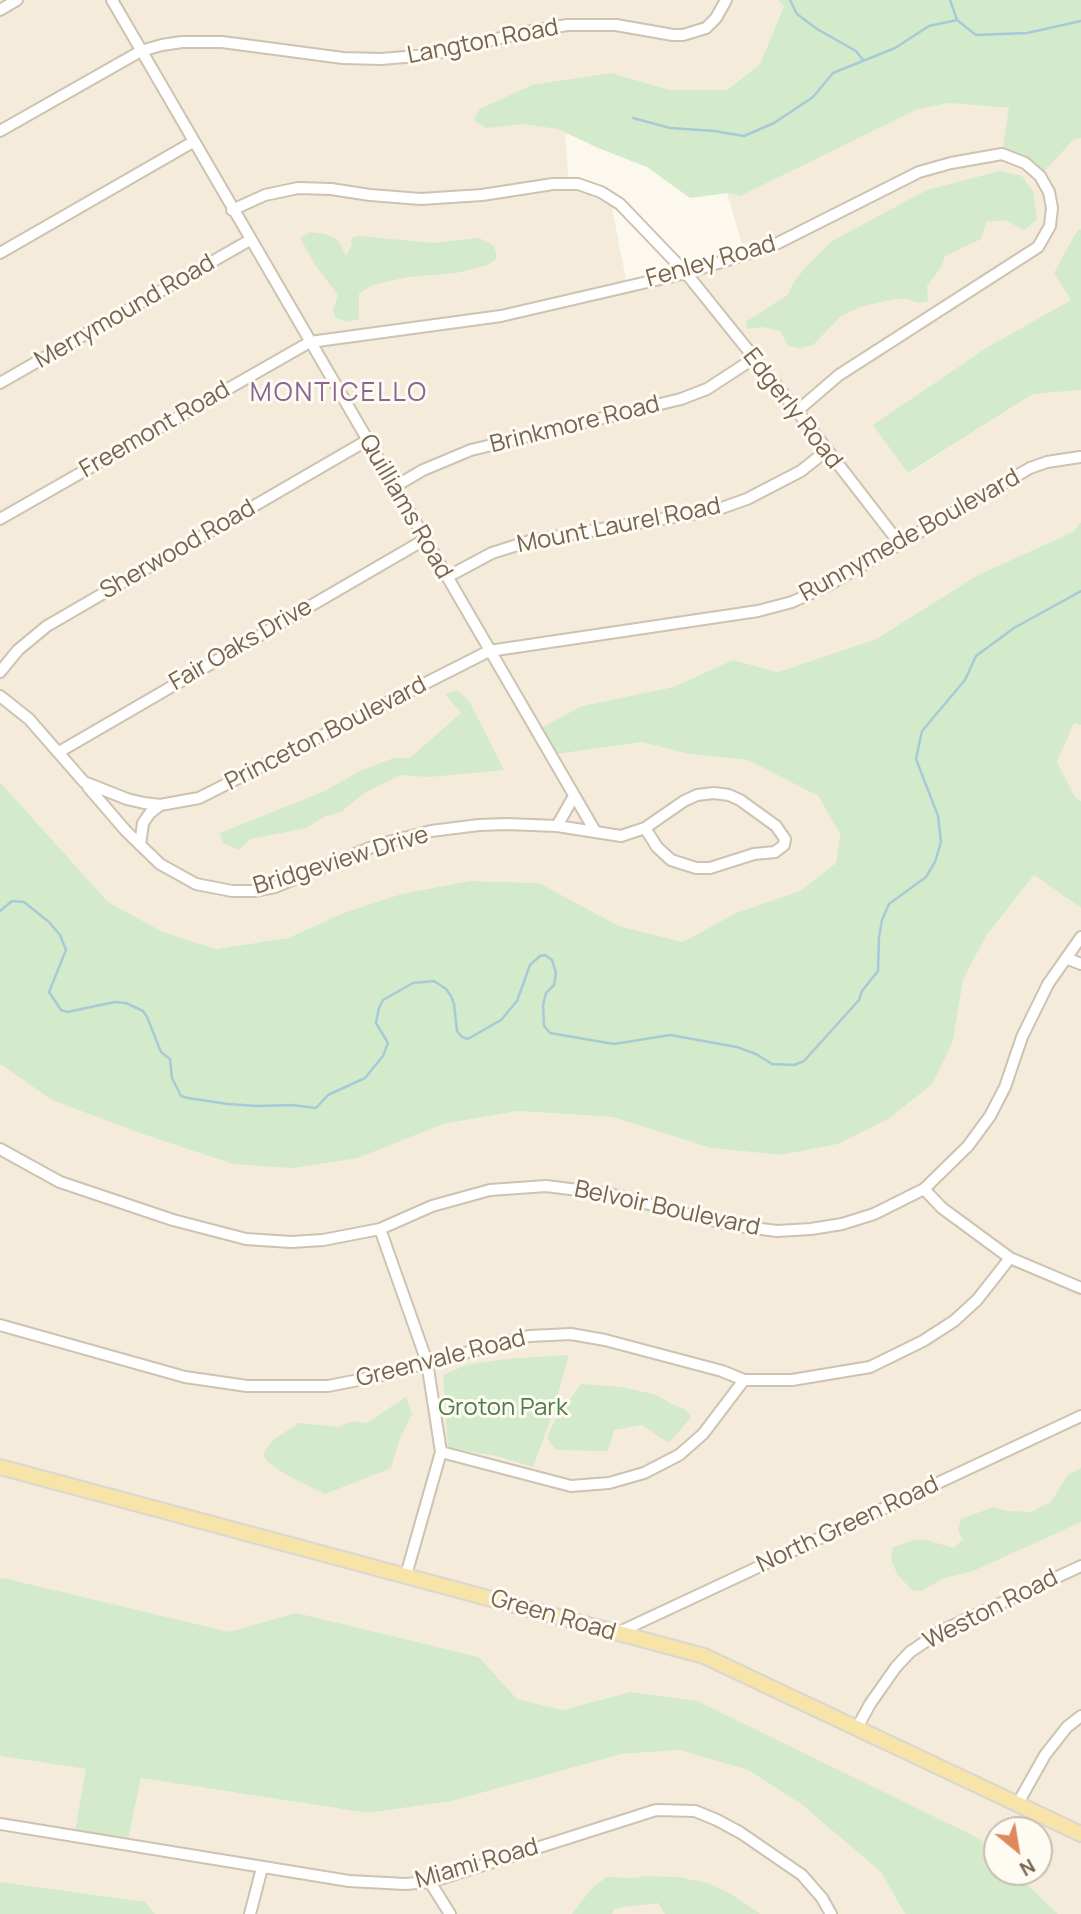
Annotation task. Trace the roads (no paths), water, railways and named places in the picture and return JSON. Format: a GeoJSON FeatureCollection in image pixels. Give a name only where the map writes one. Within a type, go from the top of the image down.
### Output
{"type":"FeatureCollection","features":[{"type":"Feature","properties":{"kind":"main road","name":"Green Road"},"geometry":{"type":"LineString","coordinates":[[0,1467],[704,1656],[1081,1834]]}},
{"type":"Feature","properties":{"kind":"street"},"geometry":{"type":"LineString","coordinates":[[0,10],[17,0]]}},
{"type":"Feature","properties":{"kind":"street","name":"Quilliams Road"},"geometry":{"type":"LineString","coordinates":[[112,0],[595,831]]}},
{"type":"Feature","properties":{"kind":"street","name":"Langton Road"},"geometry":{"type":"LineString","coordinates":[[0,131],[141,51],[182,42],[201,41],[343,58],[381,59],[429,55],[567,25],[617,25],[683,35],[706,28],[716,19],[726,0]]}},
{"type":"Feature","properties":{"kind":"street"},"geometry":{"type":"LineString","coordinates":[[0,253],[193,142]]}},
{"type":"Feature","properties":{"kind":"street","name":"Fenley Road"},"geometry":{"type":"LineString","coordinates":[[310,342],[501,316],[686,273],[772,246],[919,172],[951,163],[1002,154],[1025,163],[1040,176],[1049,192],[1052,208],[1050,226],[1038,247],[839,375],[797,411]]}},
{"type":"Feature","properties":{"kind":"street","name":"Edgerly Road"},"geometry":{"type":"LineString","coordinates":[[232,209],[265,195],[298,188],[421,199],[482,195],[553,184],[578,184],[601,192],[620,204],[686,273],[900,544]]}},
{"type":"Feature","properties":{"kind":"street","name":"Merrymound Road"},"geometry":{"type":"LineString","coordinates":[[0,383],[250,240]]}},
{"type":"Feature","properties":{"kind":"street","name":"Freemont Road"},"geometry":{"type":"LineString","coordinates":[[0,519],[310,342]]}},
{"type":"Feature","properties":{"kind":"street","name":"Brinkmore Road"},"geometry":{"type":"LineString","coordinates":[[394,487],[423,470],[471,450],[681,399],[708,389],[753,359]]}},
{"type":"Feature","properties":{"kind":"street","name":"Sherwood Road"},"geometry":{"type":"LineString","coordinates":[[0,672],[18,650],[47,626],[366,441]]}},
{"type":"Feature","properties":{"kind":"street","name":"Mount Laurel Road"},"geometry":{"type":"LineString","coordinates":[[447,577],[492,553],[530,541],[716,510],[747,499],[792,476],[826,451]]}},
{"type":"Feature","properties":{"kind":"street"},"geometry":{"type":"LineString","coordinates":[[1081,456],[1081,464]]}},
{"type":"Feature","properties":{"kind":"street","name":"Runnymede Boulevard"},"geometry":{"type":"LineString","coordinates":[[489,651],[758,611],[781,605],[825,587],[1030,468],[1081,456]]}},
{"type":"Feature","properties":{"kind":"street","name":"Fair Oaks Drive"},"geometry":{"type":"LineString","coordinates":[[59,752],[424,540]]}},
{"type":"Feature","properties":{"kind":"street","name":"Princeton Boulevard"},"geometry":{"type":"LineString","coordinates":[[0,696],[29,719],[84,782],[127,799],[160,805],[199,798],[489,651]]}},
{"type":"Feature","properties":{"kind":"street","name":"Bridgeview Drive"},"geometry":{"type":"LineString","coordinates":[[84,782],[160,864],[196,884],[232,891],[275,887],[377,845],[431,831],[507,824],[557,826],[621,836],[645,828]]}},
{"type":"Feature","properties":{"kind":"street"},"geometry":{"type":"LineString","coordinates":[[714,793],[740,800],[776,826],[785,839],[781,849],[775,852],[754,854],[709,868],[696,868],[664,855],[645,828],[697,794],[714,793]]}},
{"type":"Feature","properties":{"kind":"street"},"geometry":{"type":"LineString","coordinates":[[557,826],[574,796]]}},
{"type":"Feature","properties":{"kind":"street"},"geometry":{"type":"LineString","coordinates":[[140,845],[143,823],[160,805]]}},
{"type":"Feature","properties":{"kind":"street","name":"Belvoir Boulevard"},"geometry":{"type":"LineString","coordinates":[[0,1149],[60,1182],[186,1223],[246,1239],[290,1242],[323,1240],[380,1229],[432,1206],[491,1190],[546,1186],[610,1194],[730,1224],[777,1231],[842,1224],[874,1214],[924,1189],[968,1146],[1005,1087],[1022,1037],[1048,984],[1081,937]]}},
{"type":"Feature","properties":{"kind":"street"},"geometry":{"type":"LineString","coordinates":[[1066,958],[1081,964]]}},
{"type":"Feature","properties":{"kind":"street"},"geometry":{"type":"LineString","coordinates":[[924,1189],[942,1208],[1010,1258],[1081,1288]]}},
{"type":"Feature","properties":{"kind":"street"},"geometry":{"type":"LineString","coordinates":[[380,1229],[427,1362],[441,1452],[406,1575]]}},
{"type":"Feature","properties":{"kind":"street","name":"Greenvale Road"},"geometry":{"type":"LineString","coordinates":[[0,1325],[185,1377],[247,1386],[328,1386],[374,1377],[529,1336],[571,1334],[605,1340],[722,1371],[744,1380],[792,1380],[870,1367],[923,1341],[954,1321],[977,1300],[1010,1258]]}},
{"type":"Feature","properties":{"kind":"street"},"geometry":{"type":"LineString","coordinates":[[441,1452],[571,1486],[609,1483],[644,1473],[679,1455],[703,1434],[744,1380]]}},
{"type":"Feature","properties":{"kind":"street","name":"North Green Road"},"geometry":{"type":"LineString","coordinates":[[615,1634],[1081,1416]]}},
{"type":"Feature","properties":{"kind":"street","name":"Weston Road"},"geometry":{"type":"LineString","coordinates":[[857,1728],[895,1667],[910,1652],[940,1631],[1081,1566]]}},
{"type":"Feature","properties":{"kind":"street"},"geometry":{"type":"LineString","coordinates":[[1018,1803],[1045,1755],[1067,1727],[1081,1716]]}},
{"type":"Feature","properties":{"kind":"street","name":"Miami Road"},"geometry":{"type":"LineString","coordinates":[[0,1825],[377,1884],[430,1882],[637,1815],[656,1810],[695,1811],[741,1833],[802,1875],[822,1898],[831,1914]]}},
{"type":"Feature","properties":{"kind":"street"},"geometry":{"type":"LineString","coordinates":[[250,1914],[262,1868]]}},
{"type":"Feature","properties":{"kind":"street"},"geometry":{"type":"LineString","coordinates":[[430,1882],[450,1914]]}},
{"type":"Feature","properties":{"kind":"waterway"},"geometry":{"type":"LineString","coordinates":[[790,0],[797,14],[856,51],[863,60]]}},
{"type":"Feature","properties":{"kind":"waterway"},"geometry":{"type":"LineString","coordinates":[[950,0],[957,20],[976,35],[1027,33],[1081,21]]}},
{"type":"Feature","properties":{"kind":"waterway"},"geometry":{"type":"LineString","coordinates":[[633,118],[670,128],[744,136],[774,123],[813,97],[833,73],[895,48],[929,26],[957,20]]}},
{"type":"Feature","properties":{"kind":"waterway"},"geometry":{"type":"LineString","coordinates":[[0,911],[12,901],[24,902],[49,922],[60,935],[66,950],[49,992],[61,1010],[67,1012],[115,1002],[126,1003],[143,1011],[161,1052],[170,1059],[172,1078],[181,1096],[188,1098],[228,1104],[316,1108],[328,1095],[365,1078],[383,1056],[388,1043],[376,1023],[383,1000],[413,983],[434,981],[451,996],[457,1031],[468,1039],[501,1020],[517,1001],[530,965],[545,955],[552,960],[556,973],[554,985],[546,993],[543,1005],[544,1026],[550,1033],[614,1044],[670,1035],[737,1047],[772,1064],[794,1065],[804,1061],[859,1000],[862,991],[878,971],[879,937],[889,904],[926,877],[935,862],[941,842],[938,816],[916,759],[922,731],[965,680],[976,656],[1014,628],[1081,591]]}},
{"type":"Feature","properties":{"kind":"district","name":"MONTICELLO"},"geometry":{"type":"Point","coordinates":[339,394]}},
{"type":"Feature","properties":{"kind":"park label","name":"Groton Park"},"geometry":{"type":"Point","coordinates":[503,1408]}}]}
